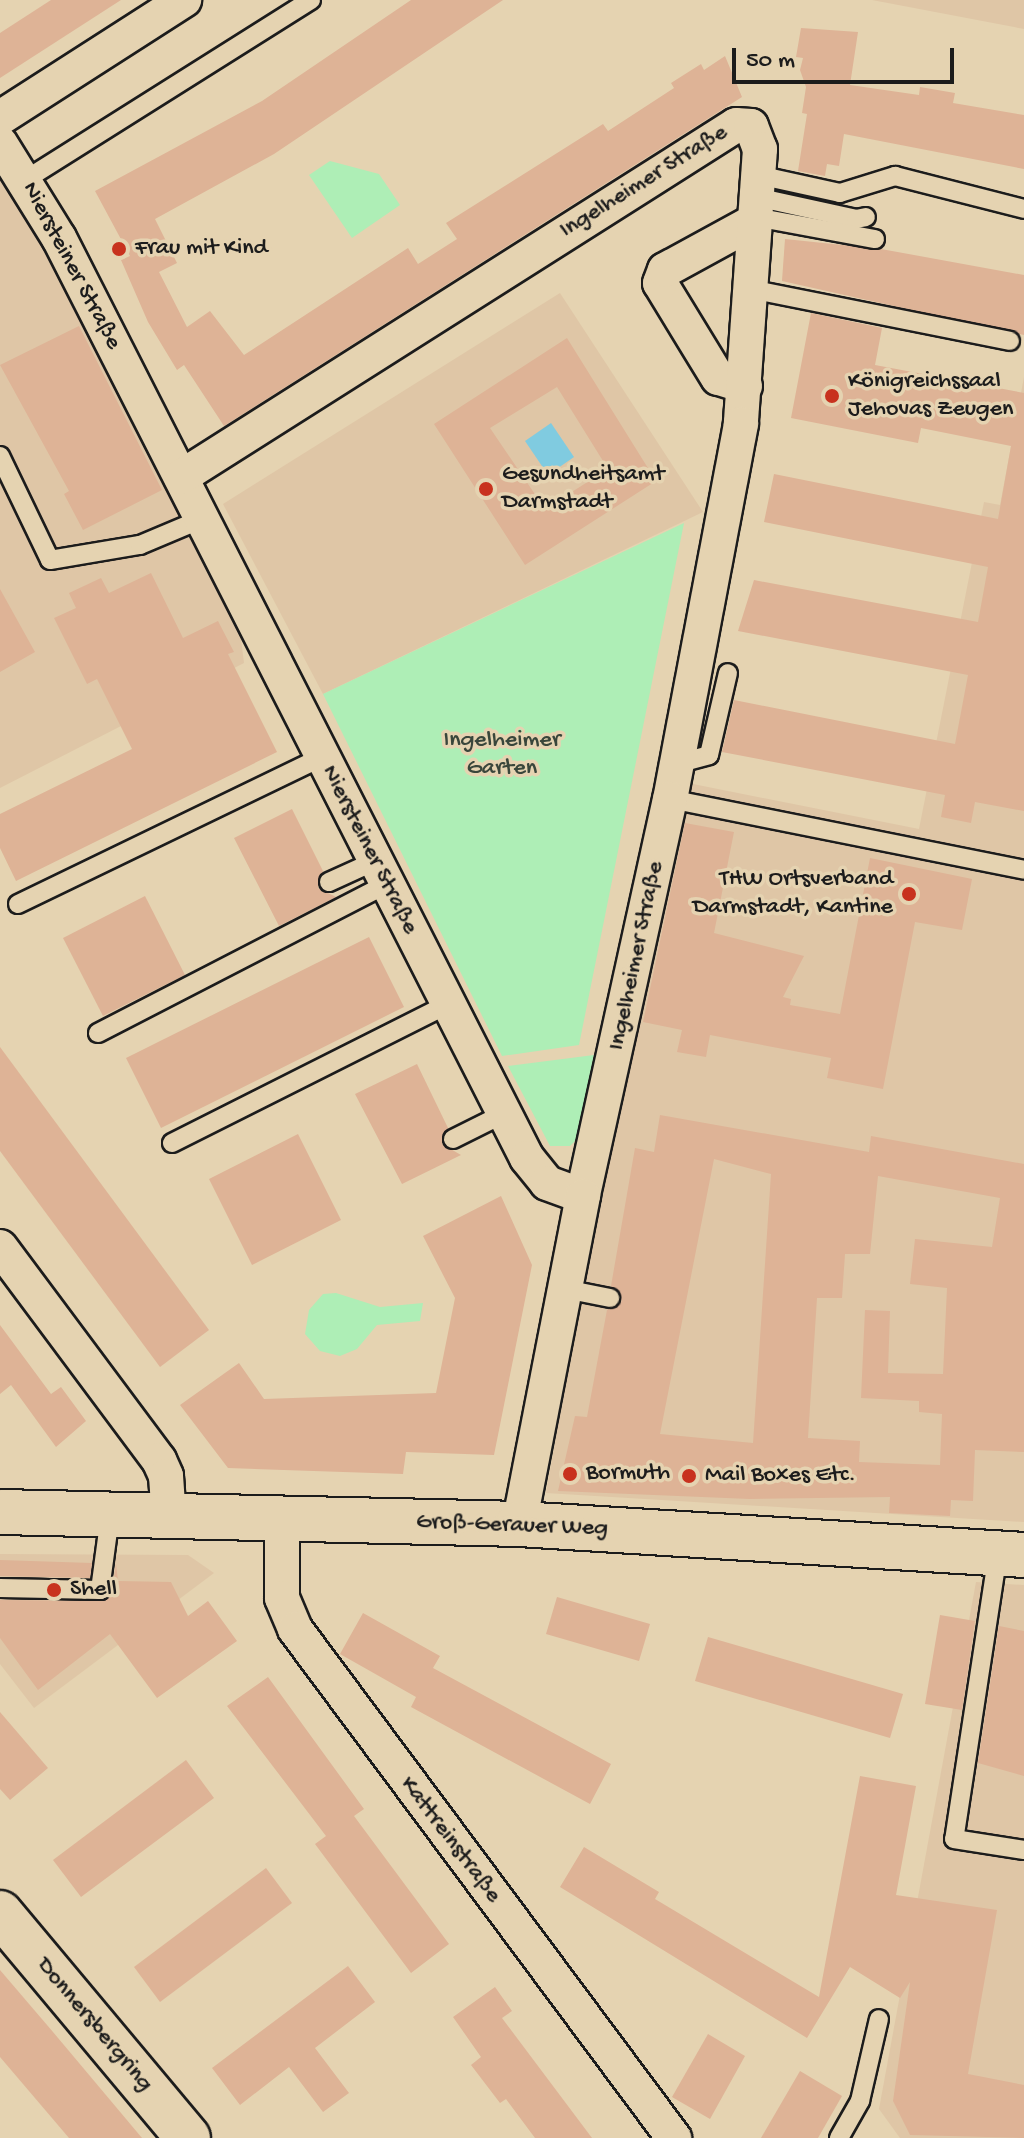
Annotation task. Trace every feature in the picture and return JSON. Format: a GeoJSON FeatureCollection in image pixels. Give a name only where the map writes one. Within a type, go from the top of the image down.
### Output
{"type":"FeatureCollection","features":[{"type":"Feature","properties":{"kind":"main road","name":"Groß-Gerauer Weg"},"geometry":{"type":"LineString","coordinates":[[0,1512],[169,1519],[519,1524],[1011,1554]]}},
{"type":"Feature","properties":{"kind":"main road","name":"Donnersbergring"},"geometry":{"type":"LineString","coordinates":[[0,1913],[188,2138]]}},
{"type":"Feature","properties":{"kind":"street"},"geometry":{"type":"LineString","coordinates":[[0,118],[184,0]]}},
{"type":"Feature","properties":{"kind":"street","name":"Ingelheimer Straße"},"geometry":{"type":"LineString","coordinates":[[181,477],[456,299],[736,125],[751,126],[760,149],[745,386],[626,1061],[583,1196],[519,1524]]}},
{"type":"Feature","properties":{"kind":"street","name":"Niersteiner Straße"},"geometry":{"type":"LineString","coordinates":[[0,143],[25,180],[181,477],[503,1114],[540,1178],[583,1196]]}},
{"type":"Feature","properties":{"kind":"street"},"geometry":{"type":"LineString","coordinates":[[745,386],[718,378],[660,283],[665,270],[756,203]]}},
{"type":"Feature","properties":{"kind":"street"},"geometry":{"type":"LineString","coordinates":[[0,1247],[159,1460],[166,1476],[169,1519]]}},
{"type":"Feature","properties":{"kind":"street","name":"Kattreinstraße"},"geometry":{"type":"LineString","coordinates":[[282,1521],[282,1598],[295,1629],[674,2138]]}},
{"type":"Feature","properties":{"kind":"lane"},"geometry":{"type":"LineString","coordinates":[[25,180],[311,0]]}},
{"type":"Feature","properties":{"kind":"lane"},"geometry":{"type":"LineString","coordinates":[[756,203],[840,193],[895,176],[1024,209]]}},
{"type":"Feature","properties":{"kind":"lane"},"geometry":{"type":"LineString","coordinates":[[756,203],[856,219],[866,217]]}},
{"type":"Feature","properties":{"kind":"lane"},"geometry":{"type":"LineString","coordinates":[[756,203],[875,239]]}},
{"type":"Feature","properties":{"kind":"lane"},"geometry":{"type":"LineString","coordinates":[[750,289],[1010,341]]}},
{"type":"Feature","properties":{"kind":"lane"},"geometry":{"type":"LineString","coordinates":[[0,456],[50,560],[140,545],[202,519]]}},
{"type":"Feature","properties":{"kind":"lane"},"geometry":{"type":"LineString","coordinates":[[676,764],[709,755],[728,673]]}},
{"type":"Feature","properties":{"kind":"lane"},"geometry":{"type":"LineString","coordinates":[[18,904],[322,757]]}},
{"type":"Feature","properties":{"kind":"lane"},"geometry":{"type":"LineString","coordinates":[[670,799],[1024,870]]}},
{"type":"Feature","properties":{"kind":"lane"},"geometry":{"type":"LineString","coordinates":[[329,882],[381,872]]}},
{"type":"Feature","properties":{"kind":"lane"},"geometry":{"type":"LineString","coordinates":[[98,1033],[381,872]]}},
{"type":"Feature","properties":{"kind":"lane"},"geometry":{"type":"LineString","coordinates":[[172,1143],[448,1004]]}},
{"type":"Feature","properties":{"kind":"lane"},"geometry":{"type":"LineString","coordinates":[[453,1139],[503,1114]]}},
{"type":"Feature","properties":{"kind":"lane"},"geometry":{"type":"LineString","coordinates":[[565,1289],[610,1298]]}},
{"type":"Feature","properties":{"kind":"lane"},"geometry":{"type":"LineString","coordinates":[[0,1588],[100,1590],[110,1516]]}},
{"type":"Feature","properties":{"kind":"lane"},"geometry":{"type":"LineString","coordinates":[[1011,1554],[954,1839],[1024,1850]]}},
{"type":"Feature","properties":{"kind":"lane"},"geometry":{"type":"LineString","coordinates":[[839,2138],[860,2101],[879,2019]]}},
{"type":"Feature","properties":{"kind":"shaded area"},"geometry":{"type":"Polygon","coordinates":[[[872,0],[1024,0],[1024,29],[872,0]]]}},
{"type":"Feature","properties":{"kind":"shaded area"},"geometry":{"type":"Polygon","coordinates":[[[0,143],[234,582],[244,663],[0,788],[0,143]]]}},
{"type":"Feature","properties":{"kind":"shaded area"},"geometry":{"type":"Polygon","coordinates":[[[560,293],[703,512],[323,694],[223,504],[560,293]]]}},
{"type":"Feature","properties":{"kind":"shaded area"},"geometry":{"type":"Polygon","coordinates":[[[1024,377],[1024,1522],[546,1493],[673,780],[919,829],[984,502],[1000,505],[1024,377]]]}},
{"type":"Feature","properties":{"kind":"shaded area"},"geometry":{"type":"Polygon","coordinates":[[[0,1554],[188,1555],[214,1573],[34,1708],[0,1664],[0,1554]]]}},
{"type":"Feature","properties":{"kind":"shaded area"},"geometry":{"type":"Polygon","coordinates":[[[976,1582],[1024,1585],[1024,2138],[900,2138],[879,2109],[976,1582]]]}},
{"type":"Feature","properties":{"kind":"green space"},"geometry":{"type":"Polygon","coordinates":[[[330,161],[379,174],[400,205],[352,238],[309,175],[330,161]]]}},
{"type":"Feature","properties":{"kind":"green space","name":"Ingelheimer Garten"},"geometry":{"type":"Polygon","coordinates":[[[684,523],[579,1045],[502,1056],[323,694],[684,523]]]}},
{"type":"Feature","properties":{"kind":"green space"},"geometry":{"type":"Polygon","coordinates":[[[594,1055],[579,1137],[570,1146],[550,1146],[508,1066],[594,1055]]]}},
{"type":"Feature","properties":{"kind":"green space"},"geometry":{"type":"Polygon","coordinates":[[[336,1293],[380,1307],[423,1303],[420,1321],[377,1325],[357,1349],[340,1356],[320,1351],[305,1334],[309,1310],[323,1294],[336,1293]]]}},
{"type":"Feature","properties":{"kind":"water"},"geometry":{"type":"Polygon","coordinates":[[[551,423],[574,457],[548,475],[525,441],[551,423]]]}},
{"type":"Feature","properties":{"kind":"building"},"geometry":{"type":"Polygon","coordinates":[[[51,0],[121,0],[0,78],[0,33],[51,0]]]}},
{"type":"Feature","properties":{"kind":"building"},"geometry":{"type":"Polygon","coordinates":[[[411,0],[503,0],[274,154],[155,219],[177,263],[159,272],[187,327],[210,311],[244,355],[408,248],[418,264],[457,239],[446,223],[603,124],[608,131],[674,88],[671,83],[701,64],[704,70],[725,56],[742,97],[224,426],[184,365],[177,370],[148,322],[121,260],[130,256],[95,191],[262,101],[411,0]]]}},
{"type":"Feature","properties":{"kind":"building"},"geometry":{"type":"Polygon","coordinates":[[[801,28],[858,32],[850,85],[919,95],[920,87],[955,93],[953,103],[1024,115],[1024,169],[844,134],[839,166],[827,164],[825,176],[798,171],[807,114],[802,113],[806,87],[800,70],[803,58],[796,57],[801,28]]]}},
{"type":"Feature","properties":{"kind":"building"},"geometry":{"type":"Polygon","coordinates":[[[785,239],[881,249],[1024,275],[1024,335],[782,281],[785,239]]]}},
{"type":"Feature","properties":{"kind":"building"},"geometry":{"type":"Polygon","coordinates":[[[811,313],[882,328],[875,365],[1024,393],[1024,811],[975,802],[971,823],[941,817],[945,795],[722,752],[734,700],[955,744],[968,675],[738,631],[754,580],[978,622],[988,567],[764,522],[774,474],[998,519],[1011,446],[921,428],[918,443],[791,418],[811,313]]]}},
{"type":"Feature","properties":{"kind":"building"},"geometry":{"type":"Polygon","coordinates":[[[79,326],[162,490],[83,530],[64,494],[69,491],[0,365],[79,326]]]}},
{"type":"Feature","properties":{"kind":"building"},"geometry":{"type":"Polygon","coordinates":[[[567,338],[656,481],[525,565],[434,424],[567,338]],[[557,387],[490,428],[545,509],[608,469],[557,387]]]}},
{"type":"Feature","properties":{"kind":"building"},"geometry":{"type":"Polygon","coordinates":[[[151,573],[183,638],[218,621],[234,652],[228,654],[277,752],[16,881],[0,848],[0,814],[132,749],[97,679],[87,684],[54,618],[76,608],[69,593],[101,578],[109,593],[151,573]]]}},
{"type":"Feature","properties":{"kind":"building"},"geometry":{"type":"Polygon","coordinates":[[[0,589],[35,652],[0,672],[0,589]]]}},
{"type":"Feature","properties":{"kind":"building"},"geometry":{"type":"Polygon","coordinates":[[[292,809],[323,871],[318,888],[336,897],[279,926],[234,838],[292,809]]]}},
{"type":"Feature","properties":{"kind":"building"},"geometry":{"type":"Polygon","coordinates":[[[685,823],[734,832],[714,933],[804,956],[783,997],[791,999],[790,1005],[840,1014],[870,858],[972,879],[962,930],[915,922],[883,1089],[827,1078],[831,1058],[710,1035],[706,1057],[677,1052],[682,1030],[643,1022],[685,823]]]}},
{"type":"Feature","properties":{"kind":"building"},"geometry":{"type":"Polygon","coordinates":[[[145,896],[185,975],[103,1016],[63,938],[145,896]]]}},
{"type":"Feature","properties":{"kind":"building"},"geometry":{"type":"Polygon","coordinates":[[[369,937],[404,1007],[161,1128],[126,1058],[369,937]]]}},
{"type":"Feature","properties":{"kind":"building"},"geometry":{"type":"Polygon","coordinates":[[[0,1047],[209,1330],[160,1367],[0,1151],[0,1047]]]}},
{"type":"Feature","properties":{"kind":"building"},"geometry":{"type":"Polygon","coordinates":[[[417,1064],[448,1128],[442,1144],[461,1155],[402,1184],[355,1094],[417,1064]]]}},
{"type":"Feature","properties":{"kind":"building"},"geometry":{"type":"Polygon","coordinates":[[[660,1115],[869,1152],[871,1136],[1024,1164],[1024,1452],[975,1450],[973,1501],[951,1500],[950,1516],[889,1513],[890,1497],[750,1499],[558,1491],[575,1416],[587,1417],[607,1310],[622,1301],[611,1286],[635,1148],[654,1152],[660,1115]],[[714,1159],[660,1434],[753,1443],[771,1174],[714,1159]],[[878,1176],[870,1254],[845,1254],[842,1298],[817,1298],[808,1438],[860,1441],[859,1462],[940,1465],[942,1414],[919,1412],[919,1401],[861,1398],[865,1310],[890,1311],[888,1373],[943,1374],[947,1288],[910,1284],[915,1239],[992,1247],[1000,1198],[878,1176]]]}},
{"type":"Feature","properties":{"kind":"building"},"geometry":{"type":"Polygon","coordinates":[[[298,1134],[341,1220],[252,1265],[209,1179],[298,1134]]]}},
{"type":"Feature","properties":{"kind":"building"},"geometry":{"type":"Polygon","coordinates":[[[501,1196],[532,1265],[494,1455],[406,1452],[403,1474],[228,1468],[180,1405],[239,1363],[264,1399],[436,1393],[455,1298],[423,1236],[501,1196]]]}},
{"type":"Feature","properties":{"kind":"building"},"geometry":{"type":"Polygon","coordinates":[[[0,1325],[51,1394],[61,1387],[86,1421],[56,1447],[11,1385],[0,1394],[0,1325]]]}},
{"type":"Feature","properties":{"kind":"building"},"geometry":{"type":"Polygon","coordinates":[[[0,1560],[92,1563],[90,1578],[0,1576],[0,1560]]]}},
{"type":"Feature","properties":{"kind":"building"},"geometry":{"type":"Polygon","coordinates":[[[116,1564],[118,1581],[171,1582],[188,1616],[208,1601],[237,1641],[157,1698],[110,1634],[38,1690],[0,1638],[0,1600],[105,1601],[112,1592],[116,1564]]]}},
{"type":"Feature","properties":{"kind":"building"},"geometry":{"type":"Polygon","coordinates":[[[557,1597],[650,1624],[639,1661],[546,1634],[557,1597]]]}},
{"type":"Feature","properties":{"kind":"building"},"geometry":{"type":"Polygon","coordinates":[[[363,1613],[440,1656],[433,1668],[611,1764],[590,1804],[411,1707],[416,1697],[340,1654],[363,1613]]]}},
{"type":"Feature","properties":{"kind":"building"},"geometry":{"type":"Polygon","coordinates":[[[940,1615],[975,1621],[962,1710],[925,1704],[940,1615]]]}},
{"type":"Feature","properties":{"kind":"building"},"geometry":{"type":"Polygon","coordinates":[[[999,1626],[1024,1631],[1024,1776],[978,1763],[999,1626]]]}},
{"type":"Feature","properties":{"kind":"building"},"geometry":{"type":"Polygon","coordinates":[[[708,1637],[903,1694],[890,1738],[695,1681],[708,1637]]]}},
{"type":"Feature","properties":{"kind":"building"},"geometry":{"type":"Polygon","coordinates":[[[268,1677],[364,1809],[354,1816],[449,1944],[411,1973],[315,1844],[326,1836],[227,1706],[268,1677]]]}},
{"type":"Feature","properties":{"kind":"building"},"geometry":{"type":"Polygon","coordinates":[[[0,1712],[48,1768],[10,1800],[0,1789],[0,1712]]]}},
{"type":"Feature","properties":{"kind":"building"},"geometry":{"type":"Polygon","coordinates":[[[186,1760],[214,1798],[81,1897],[53,1860],[186,1760]]]}},
{"type":"Feature","properties":{"kind":"building"},"geometry":{"type":"Polygon","coordinates":[[[860,1776],[916,1786],[896,1895],[997,1910],[968,2074],[1024,2085],[1024,2138],[910,2135],[893,2101],[910,1982],[900,1998],[850,1967],[807,2038],[560,1887],[584,1847],[659,1892],[655,1899],[819,1997],[860,1776]]]}},
{"type":"Feature","properties":{"kind":"building"},"geometry":{"type":"Polygon","coordinates":[[[266,1868],[292,1903],[160,2002],[134,1967],[266,1868]]]}},
{"type":"Feature","properties":{"kind":"building"},"geometry":{"type":"Polygon","coordinates":[[[348,1966],[375,2002],[315,2048],[349,2093],[323,2112],[289,2067],[240,2105],[212,2068],[348,1966]]]}},
{"type":"Feature","properties":{"kind":"building"},"geometry":{"type":"Polygon","coordinates":[[[0,1970],[142,2138],[69,2138],[0,2057],[0,1970]]]}},
{"type":"Feature","properties":{"kind":"building"},"geometry":{"type":"Polygon","coordinates":[[[495,1987],[512,2011],[502,2018],[592,2138],[535,2138],[506,2099],[500,2103],[471,2065],[481,2057],[453,2017],[495,1987]]]}},
{"type":"Feature","properties":{"kind":"building"},"geometry":{"type":"Polygon","coordinates":[[[708,2034],[745,2056],[710,2119],[672,2097],[708,2034]]]}},
{"type":"Feature","properties":{"kind":"building"},"geometry":{"type":"Polygon","coordinates":[[[800,2071],[842,2096],[818,2138],[761,2138],[800,2071]]]}},
{"type":"Feature","properties":{"kind":"place","name":"Frau mit Kind"},"geometry":{"type":"Point","coordinates":[119,249]}},
{"type":"Feature","properties":{"kind":"place","name":"Königreichssaal Jehovas Zeugen"},"geometry":{"type":"Point","coordinates":[832,396]}},
{"type":"Feature","properties":{"kind":"place","name":"Gesundheitsamt Darmstadt"},"geometry":{"type":"Point","coordinates":[486,489]}},
{"type":"Feature","properties":{"kind":"place","name":"THW Ortsverband Darmstadt, Kantine"},"geometry":{"type":"Point","coordinates":[909,894]}},
{"type":"Feature","properties":{"kind":"place","name":"Bormuth"},"geometry":{"type":"Point","coordinates":[570,1474]}},
{"type":"Feature","properties":{"kind":"place","name":"Mail Boxes Etc."},"geometry":{"type":"Point","coordinates":[689,1476]}},
{"type":"Feature","properties":{"kind":"place","name":"Shell"},"geometry":{"type":"Point","coordinates":[54,1590]}}]}
